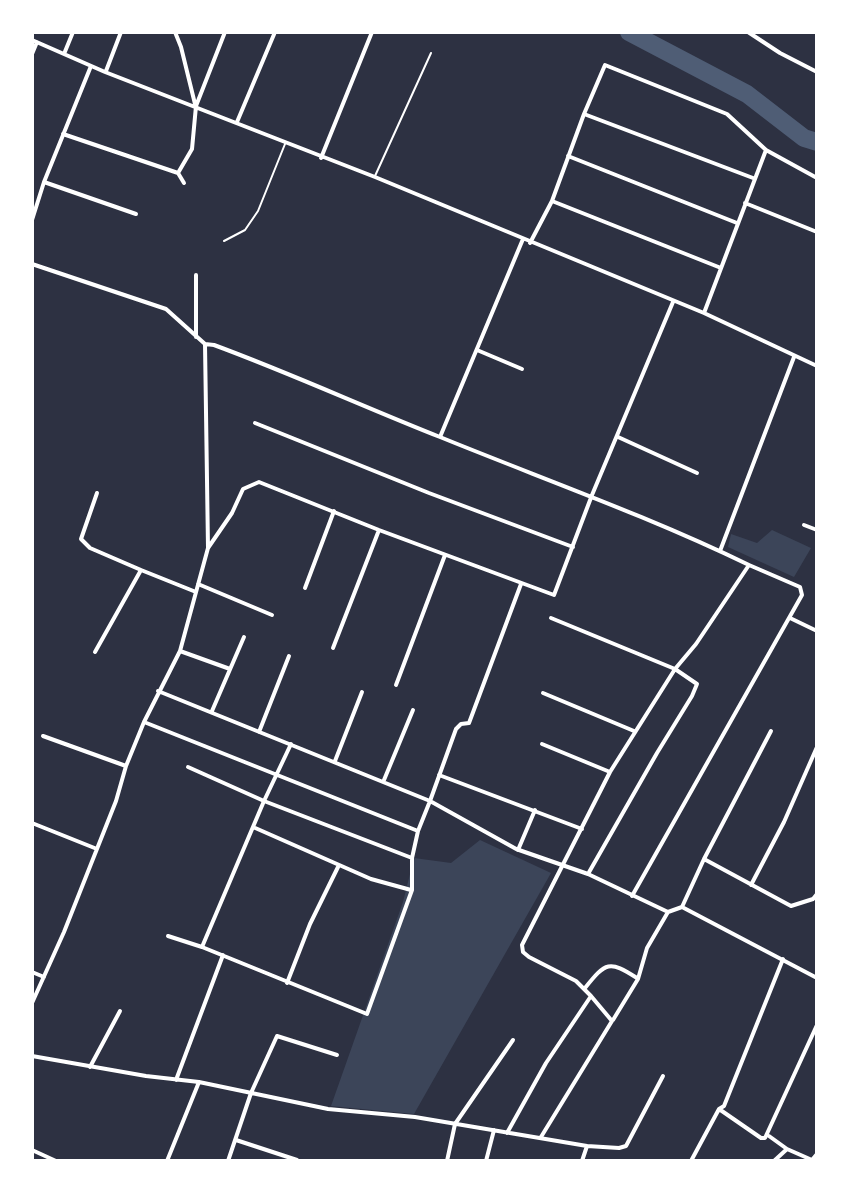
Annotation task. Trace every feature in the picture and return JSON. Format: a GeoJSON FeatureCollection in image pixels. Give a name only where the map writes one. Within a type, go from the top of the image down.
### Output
{"type":"FeatureCollection","features":[{"type":"Feature","properties":{"kind":"street"},"geometry":{"type":"LineString","coordinates":[[64,54],[73,32]]}},
{"type":"Feature","properties":{"kind":"street"},"geometry":{"type":"LineString","coordinates":[[105,72],[121,32]]}},
{"type":"Feature","properties":{"kind":"street"},"geometry":{"type":"LineString","coordinates":[[175,32],[196,106]]}},
{"type":"Feature","properties":{"kind":"street"},"geometry":{"type":"LineString","coordinates":[[178,173],[192,149],[196,106],[225,32]]}},
{"type":"Feature","properties":{"kind":"street"},"geometry":{"type":"LineString","coordinates":[[237,122],[275,32]]}},
{"type":"Feature","properties":{"kind":"street"},"geometry":{"type":"LineString","coordinates":[[321,158],[372,32]]}},
{"type":"Feature","properties":{"kind":"street"},"geometry":{"type":"LineString","coordinates":[[748,32],[817,72]]}},
{"type":"Feature","properties":{"kind":"street"},"geometry":{"type":"LineString","coordinates":[[32,54],[35,41],[704,313],[817,366]]}},
{"type":"Feature","properties":{"kind":"street"},"geometry":{"type":"LineString","coordinates":[[32,220],[91,65]]}},
{"type":"Feature","properties":{"kind":"street"},"geometry":{"type":"LineString","coordinates":[[530,243],[552,201],[605,65],[727,114],[766,150],[817,178]]}},
{"type":"Feature","properties":{"kind":"street"},"geometry":{"type":"LineString","coordinates":[[584,114],[753,178]]}},
{"type":"Feature","properties":{"kind":"street"},"geometry":{"type":"LineString","coordinates":[[63,134],[178,173],[184,183]]}},
{"type":"Feature","properties":{"kind":"street"},"geometry":{"type":"LineString","coordinates":[[704,313],[766,150]]}},
{"type":"Feature","properties":{"kind":"street"},"geometry":{"type":"LineString","coordinates":[[568,156],[737,223]]}},
{"type":"Feature","properties":{"kind":"street"},"geometry":{"type":"LineString","coordinates":[[44,182],[136,214]]}},
{"type":"Feature","properties":{"kind":"street"},"geometry":{"type":"LineString","coordinates":[[552,201],[721,268]]}},
{"type":"Feature","properties":{"kind":"street"},"geometry":{"type":"LineString","coordinates":[[744,202],[817,232]]}},
{"type":"Feature","properties":{"kind":"street"},"geometry":{"type":"LineString","coordinates":[[440,437],[523,239]]}},
{"type":"Feature","properties":{"kind":"street"},"geometry":{"type":"LineString","coordinates":[[32,264],[166,309],[205,344],[273,367],[440,437],[592,495],[802,590],[790,618],[632,896]]}},
{"type":"Feature","properties":{"kind":"street"},"geometry":{"type":"LineString","coordinates":[[196,275],[196,337]]}},
{"type":"Feature","properties":{"kind":"street"},"geometry":{"type":"LineString","coordinates":[[208,548],[232,513],[243,489],[259,482],[550,595],[556,593],[592,495],[673,302]]}},
{"type":"Feature","properties":{"kind":"street"},"geometry":{"type":"LineString","coordinates":[[32,1003],[97,849],[144,722],[180,651],[208,548],[205,344]]}},
{"type":"Feature","properties":{"kind":"street"},"geometry":{"type":"LineString","coordinates":[[477,350],[522,369]]}},
{"type":"Feature","properties":{"kind":"street"},"geometry":{"type":"LineString","coordinates":[[720,551],[794,357]]}},
{"type":"Feature","properties":{"kind":"street"},"geometry":{"type":"LineString","coordinates":[[255,423],[573,547]]}},
{"type":"Feature","properties":{"kind":"street"},"geometry":{"type":"LineString","coordinates":[[618,437],[697,473]]}},
{"type":"Feature","properties":{"kind":"street"},"geometry":{"type":"LineString","coordinates":[[97,493],[81,539],[90,548],[196,592]]}},
{"type":"Feature","properties":{"kind":"street"},"geometry":{"type":"LineString","coordinates":[[305,588],[334,511]]}},
{"type":"Feature","properties":{"kind":"street"},"geometry":{"type":"LineString","coordinates":[[804,525],[817,530]]}},
{"type":"Feature","properties":{"kind":"street"},"geometry":{"type":"LineString","coordinates":[[333,648],[379,530]]}},
{"type":"Feature","properties":{"kind":"street"},"geometry":{"type":"LineString","coordinates":[[396,685],[445,555]]}},
{"type":"Feature","properties":{"kind":"street"},"geometry":{"type":"LineString","coordinates":[[612,1021],[585,988],[529,957],[522,949],[560,865],[634,731],[749,565]]}},
{"type":"Feature","properties":{"kind":"street"},"geometry":{"type":"LineString","coordinates":[[95,652],[141,570]]}},
{"type":"Feature","properties":{"kind":"street"},"geometry":{"type":"LineString","coordinates":[[168,936],[367,1014],[412,890],[412,858],[418,831],[456,729],[461,724],[469,723],[521,583]]}},
{"type":"Feature","properties":{"kind":"street"},"geometry":{"type":"LineString","coordinates":[[198,584],[272,615]]}},
{"type":"Feature","properties":{"kind":"street"},"geometry":{"type":"LineString","coordinates":[[551,618],[675,669],[697,684],[588,874]]}},
{"type":"Feature","properties":{"kind":"street"},"geometry":{"type":"LineString","coordinates":[[790,618],[817,631]]}},
{"type":"Feature","properties":{"kind":"street"},"geometry":{"type":"LineString","coordinates":[[212,711],[244,637]]}},
{"type":"Feature","properties":{"kind":"street"},"geometry":{"type":"LineString","coordinates":[[180,651],[230,669]]}},
{"type":"Feature","properties":{"kind":"street"},"geometry":{"type":"LineString","coordinates":[[259,732],[289,656]]}},
{"type":"Feature","properties":{"kind":"street"},"geometry":{"type":"LineString","coordinates":[[158,691],[384,780],[430,801],[518,850],[588,874],[668,912]]}},
{"type":"Feature","properties":{"kind":"street"},"geometry":{"type":"LineString","coordinates":[[334,762],[362,692]]}},
{"type":"Feature","properties":{"kind":"street"},"geometry":{"type":"LineString","coordinates":[[543,693],[634,731]]}},
{"type":"Feature","properties":{"kind":"street"},"geometry":{"type":"LineString","coordinates":[[384,780],[413,710]]}},
{"type":"Feature","properties":{"kind":"street"},"geometry":{"type":"LineString","coordinates":[[144,722],[418,831]]}},
{"type":"Feature","properties":{"kind":"street"},"geometry":{"type":"LineString","coordinates":[[541,1137],[638,979],[647,948],[668,912],[682,907],[771,731]]}},
{"type":"Feature","properties":{"kind":"street"},"geometry":{"type":"LineString","coordinates":[[43,736],[126,766]]}},
{"type":"Feature","properties":{"kind":"street"},"geometry":{"type":"LineString","coordinates":[[202,947],[291,744]]}},
{"type":"Feature","properties":{"kind":"street"},"geometry":{"type":"LineString","coordinates":[[542,744],[610,772]]}},
{"type":"Feature","properties":{"kind":"street"},"geometry":{"type":"LineString","coordinates":[[751,885],[784,822],[817,747]]}},
{"type":"Feature","properties":{"kind":"street"},"geometry":{"type":"LineString","coordinates":[[188,767],[264,801],[412,858]]}},
{"type":"Feature","properties":{"kind":"street"},"geometry":{"type":"LineString","coordinates":[[439,775],[582,830]]}},
{"type":"Feature","properties":{"kind":"street"},"geometry":{"type":"LineString","coordinates":[[518,850],[535,810]]}},
{"type":"Feature","properties":{"kind":"street"},"geometry":{"type":"LineString","coordinates":[[32,823],[97,849]]}},
{"type":"Feature","properties":{"kind":"street"},"geometry":{"type":"LineString","coordinates":[[253,827],[371,879],[412,890]]}},
{"type":"Feature","properties":{"kind":"street"},"geometry":{"type":"LineString","coordinates":[[704,859],[791,906],[813,899],[817,894]]}},
{"type":"Feature","properties":{"kind":"street"},"geometry":{"type":"LineString","coordinates":[[287,983],[310,924],[339,865]]}},
{"type":"Feature","properties":{"kind":"street"},"geometry":{"type":"LineString","coordinates":[[682,907],[817,977]]}},
{"type":"Feature","properties":{"kind":"street"},"geometry":{"type":"LineString","coordinates":[[176,1080],[223,955]]}},
{"type":"Feature","properties":{"kind":"street"},"geometry":{"type":"LineString","coordinates":[[691,1161],[719,1109],[724,1106],[783,959]]}},
{"type":"Feature","properties":{"kind":"street"},"geometry":{"type":"LineString","coordinates":[[585,988],[606,965],[638,979]]}},
{"type":"Feature","properties":{"kind":"street"},"geometry":{"type":"LineString","coordinates":[[32,972],[44,977]]}},
{"type":"Feature","properties":{"kind":"street"},"geometry":{"type":"LineString","coordinates":[[507,1133],[546,1063],[591,996]]}},
{"type":"Feature","properties":{"kind":"street"},"geometry":{"type":"LineString","coordinates":[[90,1067],[120,1011]]}},
{"type":"Feature","properties":{"kind":"street"},"geometry":{"type":"LineString","coordinates":[[719,1109],[761,1138],[768,1135],[817,1025]]}},
{"type":"Feature","properties":{"kind":"street"},"geometry":{"type":"LineString","coordinates":[[228,1161],[251,1093],[277,1036],[337,1055]]}},
{"type":"Feature","properties":{"kind":"street"},"geometry":{"type":"LineString","coordinates":[[447,1161],[455,1124],[513,1040]]}},
{"type":"Feature","properties":{"kind":"street"},"geometry":{"type":"LineString","coordinates":[[32,1056],[199,1082],[328,1109],[619,1148],[626,1146],[663,1076]]}},
{"type":"Feature","properties":{"kind":"street"},"geometry":{"type":"LineString","coordinates":[[167,1161],[199,1082]]}},
{"type":"Feature","properties":{"kind":"street"},"geometry":{"type":"LineString","coordinates":[[486,1161],[494,1130]]}},
{"type":"Feature","properties":{"kind":"street"},"geometry":{"type":"LineString","coordinates":[[768,1135],[787,1149],[812,1160],[817,1154]]}},
{"type":"Feature","properties":{"kind":"street"},"geometry":{"type":"LineString","coordinates":[[236,1140],[297,1160]]}},
{"type":"Feature","properties":{"kind":"street"},"geometry":{"type":"LineString","coordinates":[[582,1161],[587,1146]]}},
{"type":"Feature","properties":{"kind":"street"},"geometry":{"type":"LineString","coordinates":[[774,1161],[787,1149]]}},
{"type":"Feature","properties":{"kind":"street"},"geometry":{"type":"LineString","coordinates":[[32,1150],[56,1161]]}},
{"type":"Feature","properties":{"kind":"lane"},"geometry":{"type":"LineString","coordinates":[[375,177],[431,53]]}},
{"type":"Feature","properties":{"kind":"lane"},"geometry":{"type":"LineString","coordinates":[[224,241],[245,230],[258,211],[285,143]]}},
{"type":"Feature","properties":{"kind":"shaded area"},"geometry":{"type":"Polygon","coordinates":[[[772,530],[811,548],[794,577],[728,547],[731,534],[757,543],[772,530]]]}},
{"type":"Feature","properties":{"kind":"shaded area"},"geometry":{"type":"Polygon","coordinates":[[[480,840],[551,873],[414,1114],[331,1106],[403,902],[414,858],[451,863],[480,840]]]}},
{"type":"Feature","properties":{"kind":"waterway"},"geometry":{"type":"LineString","coordinates":[[629,32],[747,94],[804,138],[817,142]]}}]}
